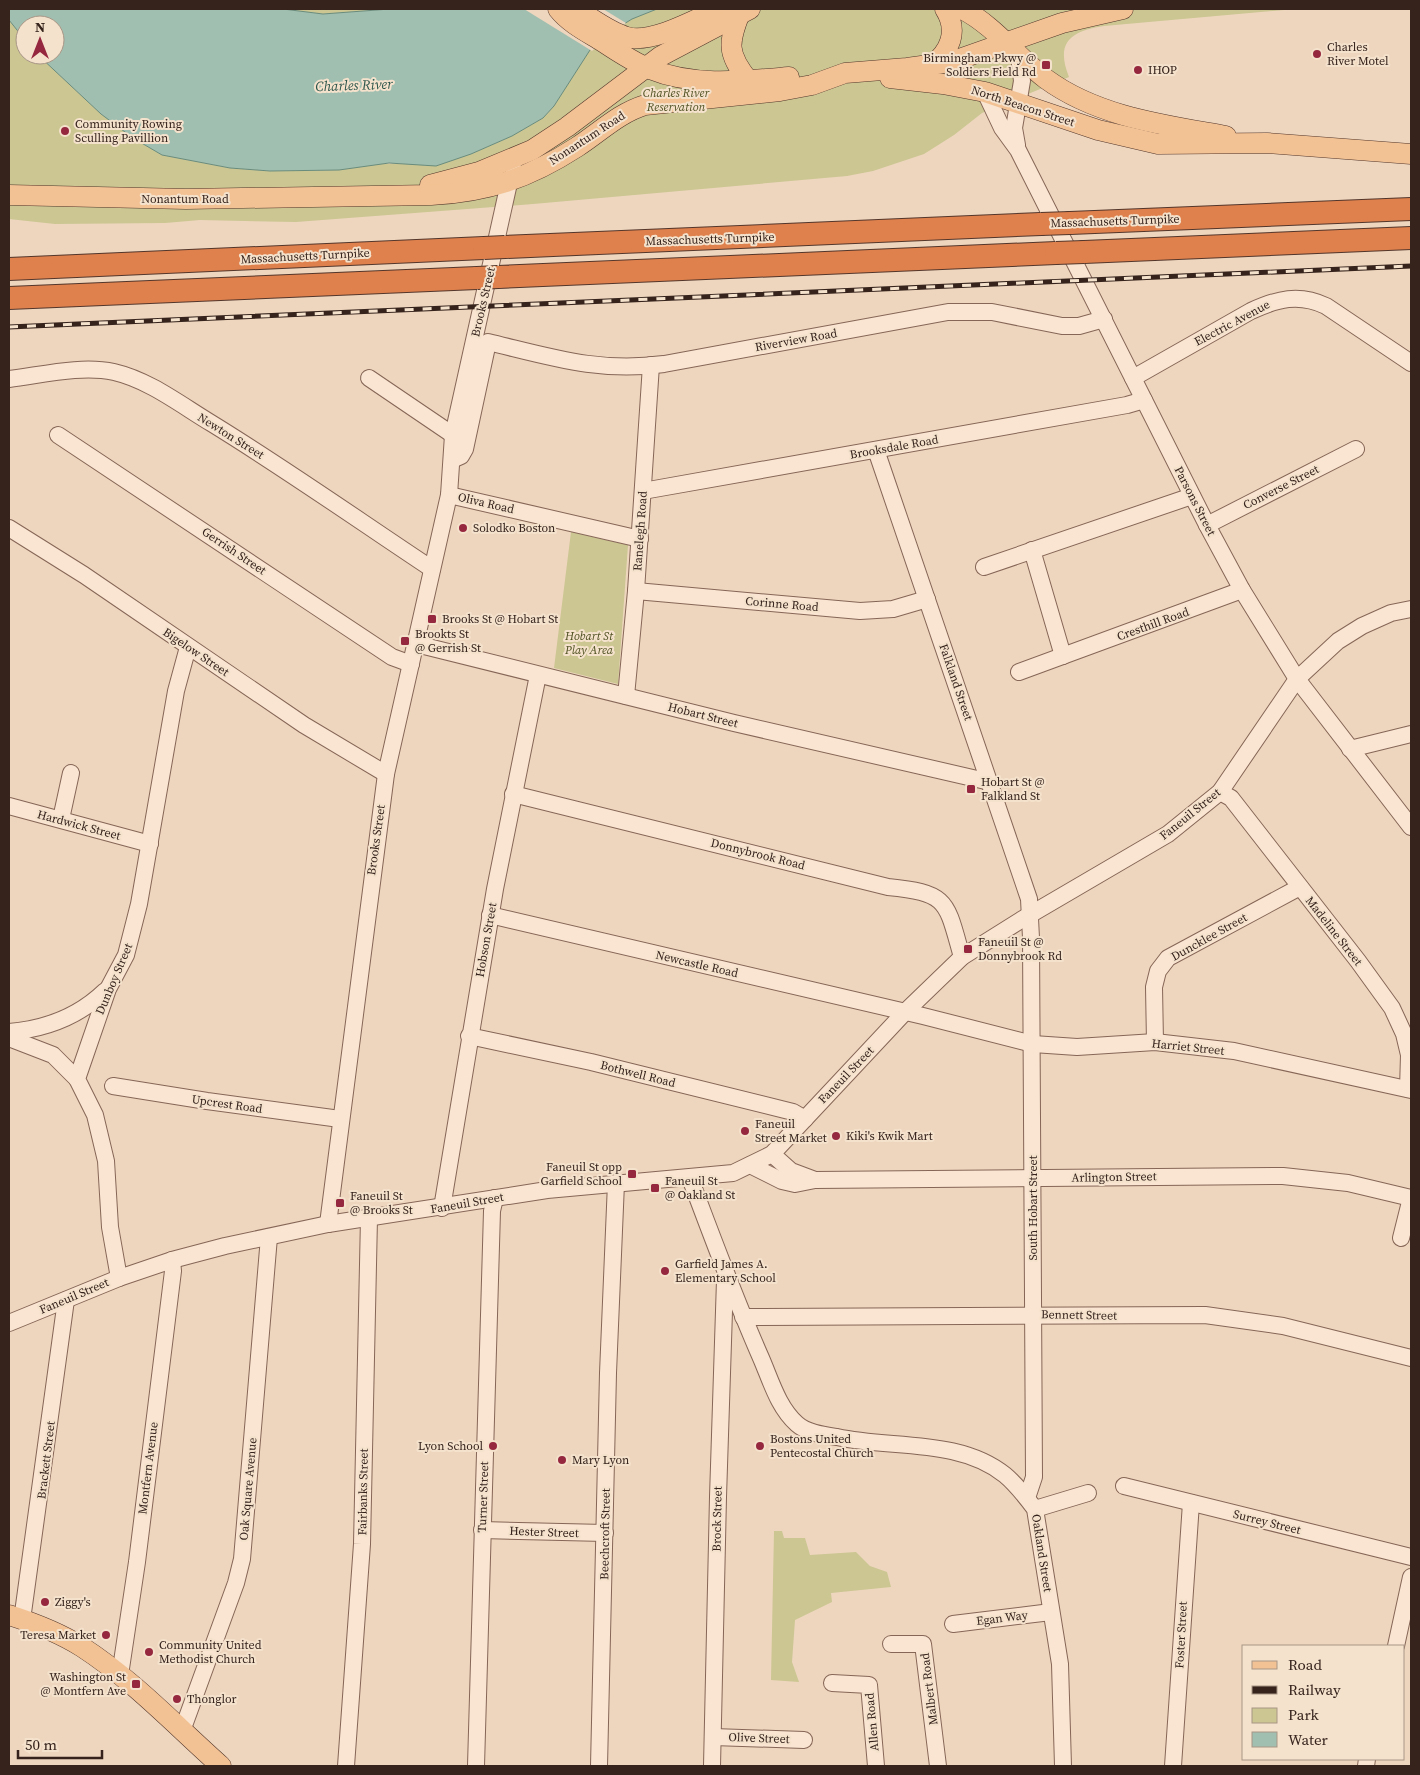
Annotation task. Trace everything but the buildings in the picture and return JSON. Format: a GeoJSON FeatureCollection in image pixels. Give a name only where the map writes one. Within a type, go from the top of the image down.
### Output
{"type":"FeatureCollection","features":[{"type":"Feature","properties":{"kind":"highway","name":"Massachusetts Turnpike"},"geometry":{"type":"LineString","coordinates":[[9,269],[1411,209]]}},
{"type":"Feature","properties":{"kind":"highway"},"geometry":{"type":"LineString","coordinates":[[9,298],[1411,238]]}},
{"type":"Feature","properties":{"kind":"main road","name":"North Beacon Street"},"geometry":{"type":"LineString","coordinates":[[558,9],[567,20],[615,40],[652,36],[719,9]]}},
{"type":"Feature","properties":{"kind":"main road","name":"North Beacon Street"},"geometry":{"type":"LineString","coordinates":[[576,9],[645,67],[689,79],[748,80],[845,73],[943,84],[985,92],[1098,130],[1149,143],[1180,146],[1267,144],[1411,154]]}},
{"type":"Feature","properties":{"kind":"main road"},"geometry":{"type":"LineString","coordinates":[[931,66],[941,59],[951,42],[951,22],[945,9]]}},
{"type":"Feature","properties":{"kind":"main road","name":"North Beacon Street"},"geometry":{"type":"LineString","coordinates":[[962,9],[982,21],[1055,85],[1073,96],[1102,108],[1169,126],[1267,144]]}},
{"type":"Feature","properties":{"kind":"main road"},"geometry":{"type":"LineString","coordinates":[[845,73],[931,66],[1013,49],[1062,23],[1123,9]]}},
{"type":"Feature","properties":{"kind":"main road"},"geometry":{"type":"LineString","coordinates":[[745,11],[733,32],[731,47],[736,64],[748,80]]}},
{"type":"Feature","properties":{"kind":"main road","name":"Nonantum Road"},"geometry":{"type":"LineString","coordinates":[[361,196],[463,178],[532,150],[567,127],[645,67],[679,45],[745,11]]}},
{"type":"Feature","properties":{"kind":"main road","name":"Nonantum Road"},"geometry":{"type":"LineString","coordinates":[[9,195],[186,199],[450,194],[488,189],[509,183],[562,156],[635,108],[658,103],[788,90],[822,82],[845,73]]}},
{"type":"Feature","properties":{"kind":"main road"},"geometry":{"type":"LineString","coordinates":[[16,1617],[74,1643],[120,1675],[221,1766]]}},
{"type":"Feature","properties":{"kind":"street","name":"Parsons Street"},"geometry":{"type":"LineString","coordinates":[[1013,49],[1022,77],[1014,128],[1018,150]]}},
{"type":"Feature","properties":{"kind":"street","name":"Parsons Street"},"geometry":{"type":"LineString","coordinates":[[985,92],[1002,128],[1018,150],[1192,496],[1242,590],[1297,679],[1411,827]]}},
{"type":"Feature","properties":{"kind":"street","name":"Brooks Street"},"geometry":{"type":"LineString","coordinates":[[328,1224],[340,1119],[386,774],[449,495],[453,435],[509,183],[520,162],[532,150]]}},
{"type":"Feature","properties":{"kind":"street","name":"Electric Avenue"},"geometry":{"type":"LineString","coordinates":[[1132,378],[1251,311],[1266,304],[1291,298],[1314,301],[1326,306],[1411,363]]}},
{"type":"Feature","properties":{"kind":"street","name":"Riverview Road"},"geometry":{"type":"LineString","coordinates":[[488,342],[592,366],[651,365],[948,312],[992,312],[1062,326],[1078,326],[1104,319]]}},
{"type":"Feature","properties":{"kind":"street","name":"Brooks Street"},"geometry":{"type":"LineString","coordinates":[[452,460],[461,456],[465,449],[488,342]]}},
{"type":"Feature","properties":{"kind":"street","name":"Ranelegh Road"},"geometry":{"type":"LineString","coordinates":[[626,696],[640,539],[651,365]]}},
{"type":"Feature","properties":{"kind":"street","name":"Newton Street"},"geometry":{"type":"LineString","coordinates":[[9,379],[74,370],[113,372],[133,378],[242,442],[432,569]]}},
{"type":"Feature","properties":{"kind":"street"},"geometry":{"type":"LineString","coordinates":[[369,378],[453,435]]}},
{"type":"Feature","properties":{"kind":"street","name":"Brooksdale Road"},"geometry":{"type":"LineString","coordinates":[[643,491],[1127,405],[1144,400]]}},
{"type":"Feature","properties":{"kind":"street","name":"Gerrish Street"},"geometry":{"type":"LineString","coordinates":[[58,435],[392,657],[411,664]]}},
{"type":"Feature","properties":{"kind":"street","name":"Converse Street"},"geometry":{"type":"LineString","coordinates":[[1207,525],[1356,449]]}},
{"type":"Feature","properties":{"kind":"street","name":"Falkland Street"},"geometry":{"type":"LineString","coordinates":[[876,450],[1028,894],[1030,916]]}},
{"type":"Feature","properties":{"kind":"street","name":"Oliva Road"},"geometry":{"type":"LineString","coordinates":[[449,495],[640,539]]}},
{"type":"Feature","properties":{"kind":"street"},"geometry":{"type":"LineString","coordinates":[[984,566],[1192,496]]}},
{"type":"Feature","properties":{"kind":"street","name":"Bigelow Street"},"geometry":{"type":"LineString","coordinates":[[9,528],[84,575],[304,725],[386,774]]}},
{"type":"Feature","properties":{"kind":"street"},"geometry":{"type":"LineString","coordinates":[[1032,550],[1039,580],[1063,656]]}},
{"type":"Feature","properties":{"kind":"street","name":"Cresthill Road"},"geometry":{"type":"LineString","coordinates":[[1019,672],[1242,590]]}},
{"type":"Feature","properties":{"kind":"street","name":"Corinne Road"},"geometry":{"type":"LineString","coordinates":[[636,591],[860,611],[893,609],[927,599]]}},
{"type":"Feature","properties":{"kind":"street","name":"Faneuil Street"},"geometry":{"type":"LineString","coordinates":[[9,1323],[119,1278],[172,1260],[328,1224],[442,1208],[495,1198],[616,1182],[690,1178],[733,1173],[772,1154],[905,1012],[962,957],[1168,834],[1220,792],[1297,679],[1338,641],[1362,626],[1391,613],[1411,609]]}},
{"type":"Feature","properties":{"kind":"street","name":"Hobart Street"},"geometry":{"type":"LineString","coordinates":[[416,644],[538,675],[990,782]]}},
{"type":"Feature","properties":{"kind":"street","name":"Dunboy Street"},"geometry":{"type":"LineString","coordinates":[[77,1079],[108,989],[126,955],[139,904],[176,691],[188,647]]}},
{"type":"Feature","properties":{"kind":"street","name":"Hobson Street"},"geometry":{"type":"LineString","coordinates":[[442,1208],[490,915],[538,675]]}},
{"type":"Feature","properties":{"kind":"street"},"geometry":{"type":"LineString","coordinates":[[1350,749],[1411,734]]}},
{"type":"Feature","properties":{"kind":"street"},"geometry":{"type":"LineString","coordinates":[[61,819],[71,773]]}},
{"type":"Feature","properties":{"kind":"street","name":"Madeline Street"},"geometry":{"type":"LineString","coordinates":[[1220,792],[1230,798],[1392,1008],[1404,1034],[1408,1055],[1410,1090]]}},
{"type":"Feature","properties":{"kind":"street","name":"Donnybrook Road"},"geometry":{"type":"LineString","coordinates":[[514,794],[888,887],[933,894],[943,902],[962,957]]}},
{"type":"Feature","properties":{"kind":"street","name":"Hardwick Street"},"geometry":{"type":"LineString","coordinates":[[9,806],[150,844]]}},
{"type":"Feature","properties":{"kind":"street","name":"Duncklee Street"},"geometry":{"type":"LineString","coordinates":[[1155,1042],[1154,987],[1158,971],[1168,958],[1300,888]]}},
{"type":"Feature","properties":{"kind":"street","name":"Newcastle Road"},"geometry":{"type":"LineString","coordinates":[[490,915],[905,1012]]}},
{"type":"Feature","properties":{"kind":"street","name":"South Hobart Street"},"geometry":{"type":"LineString","coordinates":[[1030,916],[1034,1178],[1034,1477],[1031,1504]]}},
{"type":"Feature","properties":{"kind":"street"},"geometry":{"type":"LineString","coordinates":[[9,1032],[29,1030],[62,1021],[89,1007],[108,989]]}},
{"type":"Feature","properties":{"kind":"street","name":"Harriet Street"},"geometry":{"type":"LineString","coordinates":[[905,1012],[1033,1044],[1077,1047],[1155,1042],[1234,1052],[1410,1090]]}},
{"type":"Feature","properties":{"kind":"street","name":"Bothwell Road"},"geometry":{"type":"LineString","coordinates":[[469,1036],[591,1062],[792,1112],[805,1119]]}},
{"type":"Feature","properties":{"kind":"street"},"geometry":{"type":"LineString","coordinates":[[9,1038],[53,1055],[77,1079],[94,1115],[106,1161],[110,1227],[119,1278]]}},
{"type":"Feature","properties":{"kind":"street","name":"Upcrest Road"},"geometry":{"type":"LineString","coordinates":[[113,1086],[340,1119]]}},
{"type":"Feature","properties":{"kind":"street","name":"Arlington Street"},"geometry":{"type":"LineString","coordinates":[[772,1154],[791,1171],[815,1180]]}},
{"type":"Feature","properties":{"kind":"street","name":"Arlington Street"},"geometry":{"type":"LineString","coordinates":[[750,1165],[795,1184],[815,1180],[1283,1176],[1348,1184],[1411,1198]]}},
{"type":"Feature","properties":{"kind":"street","name":"Oakland Street"},"geometry":{"type":"LineString","coordinates":[[690,1178],[743,1317],[782,1407],[798,1425],[815,1432],[840,1438],[871,1443],[912,1446],[961,1454],[1004,1474],[1031,1504],[1060,1664],[1064,1766]]}},
{"type":"Feature","properties":{"kind":"street","name":"Beechcroft Street"},"geometry":{"type":"LineString","coordinates":[[598,1766],[608,1373],[616,1182]]}},
{"type":"Feature","properties":{"kind":"street","name":"Turner Street"},"geometry":{"type":"LineString","coordinates":[[476,1766],[492,1211],[495,1198]]}},
{"type":"Feature","properties":{"kind":"street"},"geometry":{"type":"LineString","coordinates":[[1401,1238],[1411,1198]]}},
{"type":"Feature","properties":{"kind":"street","name":"Fairbanks Street"},"geometry":{"type":"LineString","coordinates":[[346,1766],[362,1544],[369,1218]]}},
{"type":"Feature","properties":{"kind":"street","name":"Oak Square Avenue"},"geometry":{"type":"LineString","coordinates":[[182,1731],[233,1591],[242,1559],[270,1237]]}},
{"type":"Feature","properties":{"kind":"street","name":"Montfern Avenue"},"geometry":{"type":"LineString","coordinates":[[120,1675],[137,1562],[173,1271],[172,1260]]}},
{"type":"Feature","properties":{"kind":"street","name":"Brock Street"},"geometry":{"type":"LineString","coordinates":[[712,1766],[718,1488],[726,1273]]}},
{"type":"Feature","properties":{"kind":"street","name":"Brackett Street"},"geometry":{"type":"LineString","coordinates":[[16,1617],[66,1300]]}},
{"type":"Feature","properties":{"kind":"street","name":"Bennett Street"},"geometry":{"type":"LineString","coordinates":[[743,1317],[1033,1314],[1205,1315],[1282,1326],[1411,1358]]}},
{"type":"Feature","properties":{"kind":"street","name":"Surrey Street"},"geometry":{"type":"LineString","coordinates":[[1124,1486],[1411,1557]]}},
{"type":"Feature","properties":{"kind":"street"},"geometry":{"type":"LineString","coordinates":[[1031,1504],[1088,1493]]}},
{"type":"Feature","properties":{"kind":"street","name":"Foster Street"},"geometry":{"type":"LineString","coordinates":[[1173,1766],[1191,1504]]}},
{"type":"Feature","properties":{"kind":"street","name":"Hester Street"},"geometry":{"type":"LineString","coordinates":[[482,1530],[605,1533]]}},
{"type":"Feature","properties":{"kind":"street"},"geometry":{"type":"LineString","coordinates":[[1396,1645],[1411,1577]]}},
{"type":"Feature","properties":{"kind":"street","name":"Egan Way"},"geometry":{"type":"LineString","coordinates":[[953,1624],[1051,1612]]}},
{"type":"Feature","properties":{"kind":"street","name":"Malbert Road"},"geometry":{"type":"LineString","coordinates":[[891,1644],[923,1644],[938,1766]]}},
{"type":"Feature","properties":{"kind":"street","name":"Allen Road"},"geometry":{"type":"LineString","coordinates":[[832,1683],[869,1685],[876,1766]]}},
{"type":"Feature","properties":{"kind":"street","name":"Olive Street"},"geometry":{"type":"LineString","coordinates":[[714,1737],[804,1740]]}},
{"type":"Feature","properties":{"kind":"green space"},"geometry":{"type":"Polygon","coordinates":[[[283,9],[390,9],[323,14],[283,9]]]}},
{"type":"Feature","properties":{"kind":"green space","name":"Charles River Reservation"},"geometry":{"type":"Polygon","coordinates":[[[657,9],[1295,9],[1104,26],[1083,31],[1069,40],[1065,47],[1065,65],[1069,77],[982,113],[954,135],[924,154],[873,171],[847,176],[533,204],[296,222],[200,220],[165,223],[55,224],[9,219],[9,20],[15,28],[15,65],[49,65],[101,114],[133,138],[162,155],[230,168],[270,171],[339,170],[375,164],[403,164],[471,154],[512,136],[543,118],[554,106],[590,49],[606,35],[632,19],[657,9]]]}},
{"type":"Feature","properties":{"kind":"green space","name":"Hobart St Play Area"},"geometry":{"type":"Polygon","coordinates":[[[571,532],[628,545],[618,684],[554,668],[571,532]]]}},
{"type":"Feature","properties":{"kind":"green space"},"geometry":{"type":"Polygon","coordinates":[[[774,1531],[782,1531],[784,1538],[805,1538],[810,1555],[856,1552],[870,1566],[887,1572],[891,1587],[831,1593],[832,1602],[795,1620],[792,1662],[799,1682],[771,1680],[774,1531]]]}},
{"type":"Feature","properties":{"kind":"water","name":"Charles River"},"geometry":{"type":"Polygon","coordinates":[[[9,9],[283,9],[323,14],[390,9],[657,9],[632,19],[606,35],[590,50],[554,106],[543,118],[512,136],[471,154],[436,166],[389,163],[339,170],[270,171],[230,168],[162,155],[133,138],[101,114],[49,65],[65,65],[65,15],[15,15],[15,28],[9,20],[9,9]]]}},
{"type":"Feature","properties":{"kind":"pier"},"geometry":{"type":"Polygon","coordinates":[[[524,9],[603,9],[626,23],[592,51],[524,9]]]}},
{"type":"Feature","properties":{"kind":"railway"},"geometry":{"type":"LineString","coordinates":[[9,327],[1411,266]]}},
{"type":"Feature","properties":{"kind":"place","name":"Charles River Motel"},"geometry":{"type":"Point","coordinates":[1317,54]}},
{"type":"Feature","properties":{"kind":"place","name":"Birmingham Pkwy @ Soldiers Field Rd"},"geometry":{"type":"Point","coordinates":[1046,65]}},
{"type":"Feature","properties":{"kind":"place","name":"IHOP"},"geometry":{"type":"Point","coordinates":[1138,70]}},
{"type":"Feature","properties":{"kind":"place","name":"Community Rowing Sculling Pavillion"},"geometry":{"type":"Point","coordinates":[65,131]}},
{"type":"Feature","properties":{"kind":"place","name":"Solodko Boston"},"geometry":{"type":"Point","coordinates":[463,528]}},
{"type":"Feature","properties":{"kind":"place","name":"Brooks St @ Hobart St"},"geometry":{"type":"Point","coordinates":[432,619]}},
{"type":"Feature","properties":{"kind":"place","name":"Brookts St @ Gerrish St"},"geometry":{"type":"Point","coordinates":[405,641]}},
{"type":"Feature","properties":{"kind":"place","name":"Hobart St @ Falkland St"},"geometry":{"type":"Point","coordinates":[971,789]}},
{"type":"Feature","properties":{"kind":"place","name":"Faneuil St @ Donnybrook Rd"},"geometry":{"type":"Point","coordinates":[968,949]}},
{"type":"Feature","properties":{"kind":"place","name":"Faneuil Street Market"},"geometry":{"type":"Point","coordinates":[745,1131]}},
{"type":"Feature","properties":{"kind":"place","name":"Kiki's Kwik Mart"},"geometry":{"type":"Point","coordinates":[836,1136]}},
{"type":"Feature","properties":{"kind":"place","name":"Faneuil St opp Garfield School"},"geometry":{"type":"Point","coordinates":[632,1174]}},
{"type":"Feature","properties":{"kind":"place","name":"Faneuil St @ Oakland St"},"geometry":{"type":"Point","coordinates":[655,1188]}},
{"type":"Feature","properties":{"kind":"place","name":"Faneuil St @ Brooks St"},"geometry":{"type":"Point","coordinates":[340,1203]}},
{"type":"Feature","properties":{"kind":"place","name":"Garfield James A. Elementary School"},"geometry":{"type":"Point","coordinates":[665,1271]}},
{"type":"Feature","properties":{"kind":"place","name":"Lyon School"},"geometry":{"type":"Point","coordinates":[493,1446]}},
{"type":"Feature","properties":{"kind":"place","name":"Bostons United Pentecostal Church"},"geometry":{"type":"Point","coordinates":[760,1446]}},
{"type":"Feature","properties":{"kind":"place","name":"Mary Lyon"},"geometry":{"type":"Point","coordinates":[562,1460]}},
{"type":"Feature","properties":{"kind":"place","name":"Ziggy's"},"geometry":{"type":"Point","coordinates":[45,1602]}},
{"type":"Feature","properties":{"kind":"place","name":"Teresa Market"},"geometry":{"type":"Point","coordinates":[106,1635]}},
{"type":"Feature","properties":{"kind":"place","name":"Community United Methodist Church"},"geometry":{"type":"Point","coordinates":[149,1652]}},
{"type":"Feature","properties":{"kind":"place","name":"Washington St @ Montfern Ave"},"geometry":{"type":"Point","coordinates":[136,1684]}},
{"type":"Feature","properties":{"kind":"place","name":"Thonglor"},"geometry":{"type":"Point","coordinates":[177,1699]}}]}
